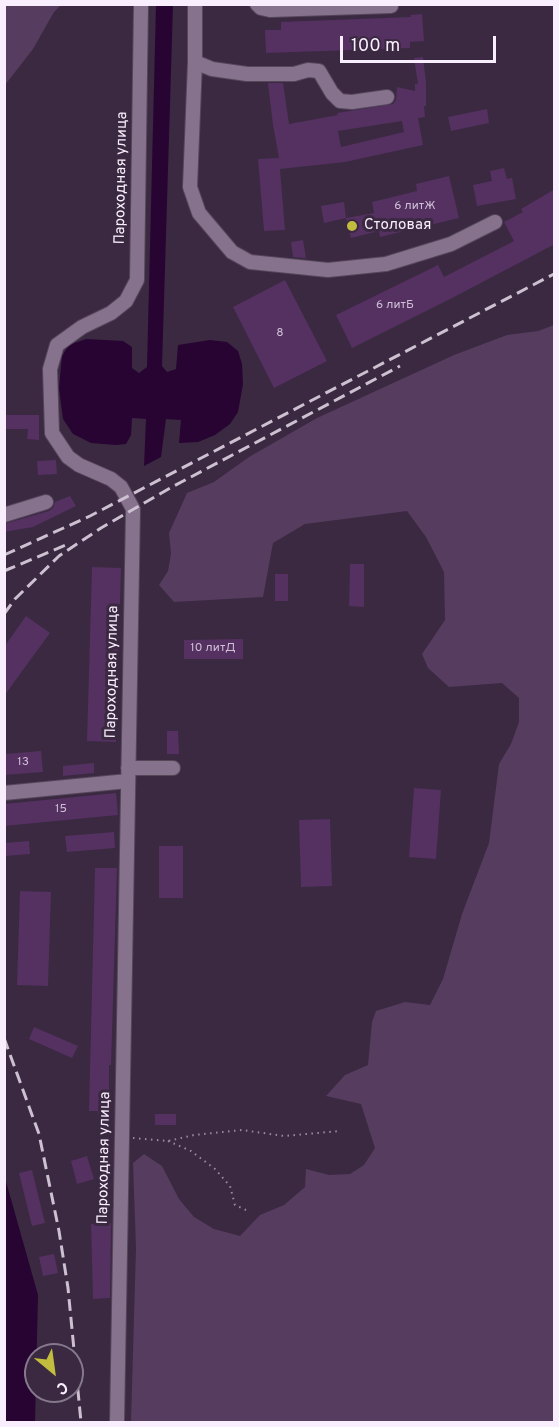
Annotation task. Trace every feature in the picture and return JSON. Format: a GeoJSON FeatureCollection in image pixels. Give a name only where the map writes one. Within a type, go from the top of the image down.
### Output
{"type":"FeatureCollection","features":[{"type":"Feature","properties":{"kind":"street","name":"Пароходная улица"},"geometry":{"type":"LineString","coordinates":[[117,1422],[133,509],[121,487],[111,479],[79,465],[68,457],[52,433],[50,369],[57,345],[82,327],[111,313],[126,301],[137,280],[141,4]]}},
{"type":"Feature","properties":{"kind":"street"},"geometry":{"type":"LineString","coordinates":[[195,4],[190,187],[199,213],[232,252],[250,262],[328,270],[386,264],[451,244],[495,222]]}},
{"type":"Feature","properties":{"kind":"street"},"geometry":{"type":"LineString","coordinates":[[257,4],[261,8],[270,10],[391,6]]}},
{"type":"Feature","properties":{"kind":"street"},"geometry":{"type":"LineString","coordinates":[[195,62],[212,69],[247,74],[294,74],[309,70],[319,71],[332,93],[340,100],[352,102],[387,97]]}},
{"type":"Feature","properties":{"kind":"street"},"geometry":{"type":"LineString","coordinates":[[4,515],[46,502]]}},
{"type":"Feature","properties":{"kind":"street"},"geometry":{"type":"LineString","coordinates":[[4,793],[173,768]]}},
{"type":"Feature","properties":{"kind":"path"},"geometry":{"type":"LineString","coordinates":[[122,1137],[168,1141],[194,1135],[242,1130],[284,1136],[340,1131]]}},
{"type":"Feature","properties":{"kind":"path"},"geometry":{"type":"LineString","coordinates":[[168,1141],[191,1151],[215,1168],[230,1186],[235,1205],[246,1210]]}},
{"type":"Feature","properties":{"kind":"shaded area"},"geometry":{"type":"Polygon","coordinates":[[[5,4],[61,5],[54,12],[33,49],[5,85],[5,4]]]}},
{"type":"Feature","properties":{"kind":"shaded area"},"geometry":{"type":"Polygon","coordinates":[[[156,5],[173,5],[162,366],[167,372],[176,369],[178,345],[210,340],[227,342],[238,351],[242,364],[243,384],[238,412],[230,424],[215,435],[198,442],[179,443],[181,420],[166,419],[161,457],[144,466],[146,419],[132,418],[131,435],[126,444],[91,443],[73,434],[63,419],[59,388],[62,356],[69,345],[86,339],[123,341],[132,347],[132,368],[139,373],[147,367],[156,5]]]}},
{"type":"Feature","properties":{"kind":"shaded area"},"geometry":{"type":"Polygon","coordinates":[[[554,325],[554,1422],[131,1422],[136,1248],[133,1163],[144,1154],[162,1166],[179,1199],[194,1217],[214,1229],[240,1236],[260,1215],[284,1205],[305,1187],[306,1169],[329,1175],[350,1174],[364,1165],[375,1148],[361,1104],[326,1096],[345,1075],[368,1065],[372,1022],[376,1011],[405,1002],[430,1005],[443,979],[462,914],[489,843],[499,764],[511,744],[519,722],[519,698],[502,683],[449,687],[428,668],[422,654],[445,620],[444,572],[426,537],[407,511],[305,524],[273,543],[263,597],[174,602],[159,585],[168,571],[171,554],[169,533],[187,493],[214,482],[249,457],[317,418],[454,355],[507,335],[538,331],[554,325]]]}},
{"type":"Feature","properties":{"kind":"shaded area"},"geometry":{"type":"Polygon","coordinates":[[[5,1178],[38,1295],[37,1343],[24,1343],[24,1403],[35,1403],[35,1422],[5,1422],[5,1178]]]}},
{"type":"Feature","properties":{"kind":"building"},"geometry":{"type":"Polygon","coordinates":[[[422,14],[424,41],[410,42],[410,48],[266,53],[265,30],[281,30],[281,22],[411,17],[411,15],[422,14]]]}},
{"type":"Feature","properties":{"kind":"building"},"geometry":{"type":"Polygon","coordinates":[[[423,57],[426,82],[425,117],[418,118],[423,145],[345,162],[280,169],[285,230],[264,231],[258,159],[279,158],[268,83],[283,83],[289,124],[393,104],[396,100],[397,87],[415,91],[415,84],[418,84],[414,58],[423,57]],[[402,121],[338,131],[341,147],[404,132],[402,121]]]}},
{"type":"Feature","properties":{"kind":"building"},"geometry":{"type":"Polygon","coordinates":[[[487,109],[489,123],[451,131],[448,117],[487,109]]]}},
{"type":"Feature","properties":{"kind":"building"},"geometry":{"type":"Polygon","coordinates":[[[504,168],[507,179],[512,178],[516,199],[477,206],[473,185],[492,181],[490,171],[504,168]]]}},
{"type":"Feature","properties":{"kind":"building"},"geometry":{"type":"Polygon","coordinates":[[[449,176],[459,218],[380,237],[379,231],[351,238],[346,218],[374,213],[372,202],[417,191],[416,184],[449,176]]]}},
{"type":"Feature","properties":{"kind":"building"},"geometry":{"type":"Polygon","coordinates":[[[555,189],[555,244],[352,348],[336,315],[438,265],[444,277],[514,241],[504,222],[523,212],[521,209],[555,189]]]}},
{"type":"Feature","properties":{"kind":"building"},"geometry":{"type":"Polygon","coordinates":[[[344,202],[346,218],[324,223],[321,206],[344,202]]]}},
{"type":"Feature","properties":{"kind":"building"},"geometry":{"type":"Polygon","coordinates":[[[303,240],[306,258],[293,257],[291,242],[303,240]]]}},
{"type":"Feature","properties":{"kind":"building"},"geometry":{"type":"Polygon","coordinates":[[[285,280],[327,361],[274,388],[233,307],[285,280]]]}},
{"type":"Feature","properties":{"kind":"building"},"geometry":{"type":"Polygon","coordinates":[[[4,415],[39,415],[39,440],[27,439],[28,429],[4,429],[4,415]]]}},
{"type":"Feature","properties":{"kind":"building"},"geometry":{"type":"Polygon","coordinates":[[[56,460],[57,474],[38,475],[37,461],[56,460]]]}},
{"type":"Feature","properties":{"kind":"building"},"geometry":{"type":"Polygon","coordinates":[[[70,496],[76,506],[33,527],[4,532],[4,524],[49,511],[55,502],[70,496]]]}},
{"type":"Feature","properties":{"kind":"building"},"geometry":{"type":"Polygon","coordinates":[[[350,564],[364,564],[364,607],[349,606],[350,564]]]}},
{"type":"Feature","properties":{"kind":"building"},"geometry":{"type":"Polygon","coordinates":[[[92,567],[121,568],[116,742],[87,741],[92,567]]]}},
{"type":"Feature","properties":{"kind":"building"},"geometry":{"type":"Polygon","coordinates":[[[275,574],[288,574],[288,601],[275,601],[275,574]]]}},
{"type":"Feature","properties":{"kind":"building"},"geometry":{"type":"Polygon","coordinates":[[[26,616],[50,633],[4,696],[4,647],[26,616]]]}},
{"type":"Feature","properties":{"kind":"building"},"geometry":{"type":"Polygon","coordinates":[[[243,639],[243,659],[184,659],[184,640],[243,639]]]}},
{"type":"Feature","properties":{"kind":"building"},"geometry":{"type":"Polygon","coordinates":[[[167,731],[178,731],[179,754],[167,754],[167,731]]]}},
{"type":"Feature","properties":{"kind":"building"},"geometry":{"type":"Polygon","coordinates":[[[41,751],[43,772],[4,775],[4,754],[41,751]]]}},
{"type":"Feature","properties":{"kind":"building"},"geometry":{"type":"Polygon","coordinates":[[[94,763],[94,773],[63,776],[63,766],[94,763]]]}},
{"type":"Feature","properties":{"kind":"building"},"geometry":{"type":"Polygon","coordinates":[[[414,788],[441,790],[436,859],[409,857],[414,788]]]}},
{"type":"Feature","properties":{"kind":"building"},"geometry":{"type":"Polygon","coordinates":[[[116,793],[118,815],[4,826],[4,804],[116,793]]]}},
{"type":"Feature","properties":{"kind":"building"},"geometry":{"type":"Polygon","coordinates":[[[330,819],[332,886],[301,887],[299,820],[330,819]]]}},
{"type":"Feature","properties":{"kind":"building"},"geometry":{"type":"Polygon","coordinates":[[[114,832],[115,848],[67,852],[65,836],[114,832]]]}},
{"type":"Feature","properties":{"kind":"building"},"geometry":{"type":"Polygon","coordinates":[[[29,841],[30,854],[5,856],[4,843],[29,841]]]}},
{"type":"Feature","properties":{"kind":"building"},"geometry":{"type":"Polygon","coordinates":[[[159,846],[183,846],[183,898],[159,898],[159,846]]]}},
{"type":"Feature","properties":{"kind":"building"},"geometry":{"type":"Polygon","coordinates":[[[95,868],[117,868],[109,1122],[98,1122],[98,1111],[89,1111],[95,868]]]}},
{"type":"Feature","properties":{"kind":"building"},"geometry":{"type":"Polygon","coordinates":[[[20,891],[51,892],[48,986],[17,985],[20,891]]]}},
{"type":"Feature","properties":{"kind":"building"},"geometry":{"type":"Polygon","coordinates":[[[34,1027],[78,1046],[72,1058],[29,1039],[34,1027]]]}},
{"type":"Feature","properties":{"kind":"building"},"geometry":{"type":"Polygon","coordinates":[[[155,1114],[176,1114],[176,1125],[155,1125],[155,1114]]]}},
{"type":"Feature","properties":{"kind":"building"},"geometry":{"type":"Polygon","coordinates":[[[87,1156],[94,1179],[77,1184],[71,1161],[87,1156]]]}},
{"type":"Feature","properties":{"kind":"building"},"geometry":{"type":"Polygon","coordinates":[[[32,1170],[45,1223],[32,1226],[19,1173],[32,1170]]]}},
{"type":"Feature","properties":{"kind":"building"},"geometry":{"type":"Polygon","coordinates":[[[111,1223],[110,1298],[93,1299],[91,1224],[111,1223]]]}},
{"type":"Feature","properties":{"kind":"building"},"geometry":{"type":"Polygon","coordinates":[[[54,1254],[58,1273],[43,1276],[39,1257],[54,1254]]]}},
{"type":"Feature","properties":{"kind":"railway"},"geometry":{"type":"LineString","coordinates":[[4,555],[90,516],[554,274]]}},
{"type":"Feature","properties":{"kind":"railway"},"geometry":{"type":"LineString","coordinates":[[4,614],[15,599],[59,556],[101,528],[172,487],[400,366]]}},
{"type":"Feature","properties":{"kind":"railway"},"geometry":{"type":"LineString","coordinates":[[4,571],[66,545]]}},
{"type":"Feature","properties":{"kind":"railway"},"geometry":{"type":"LineString","coordinates":[[4,1038],[39,1134],[59,1231],[68,1288],[81,1422]]}},
{"type":"Feature","properties":{"kind":"place","name":"Столовая"},"geometry":{"type":"Point","coordinates":[352,226]}}]}
